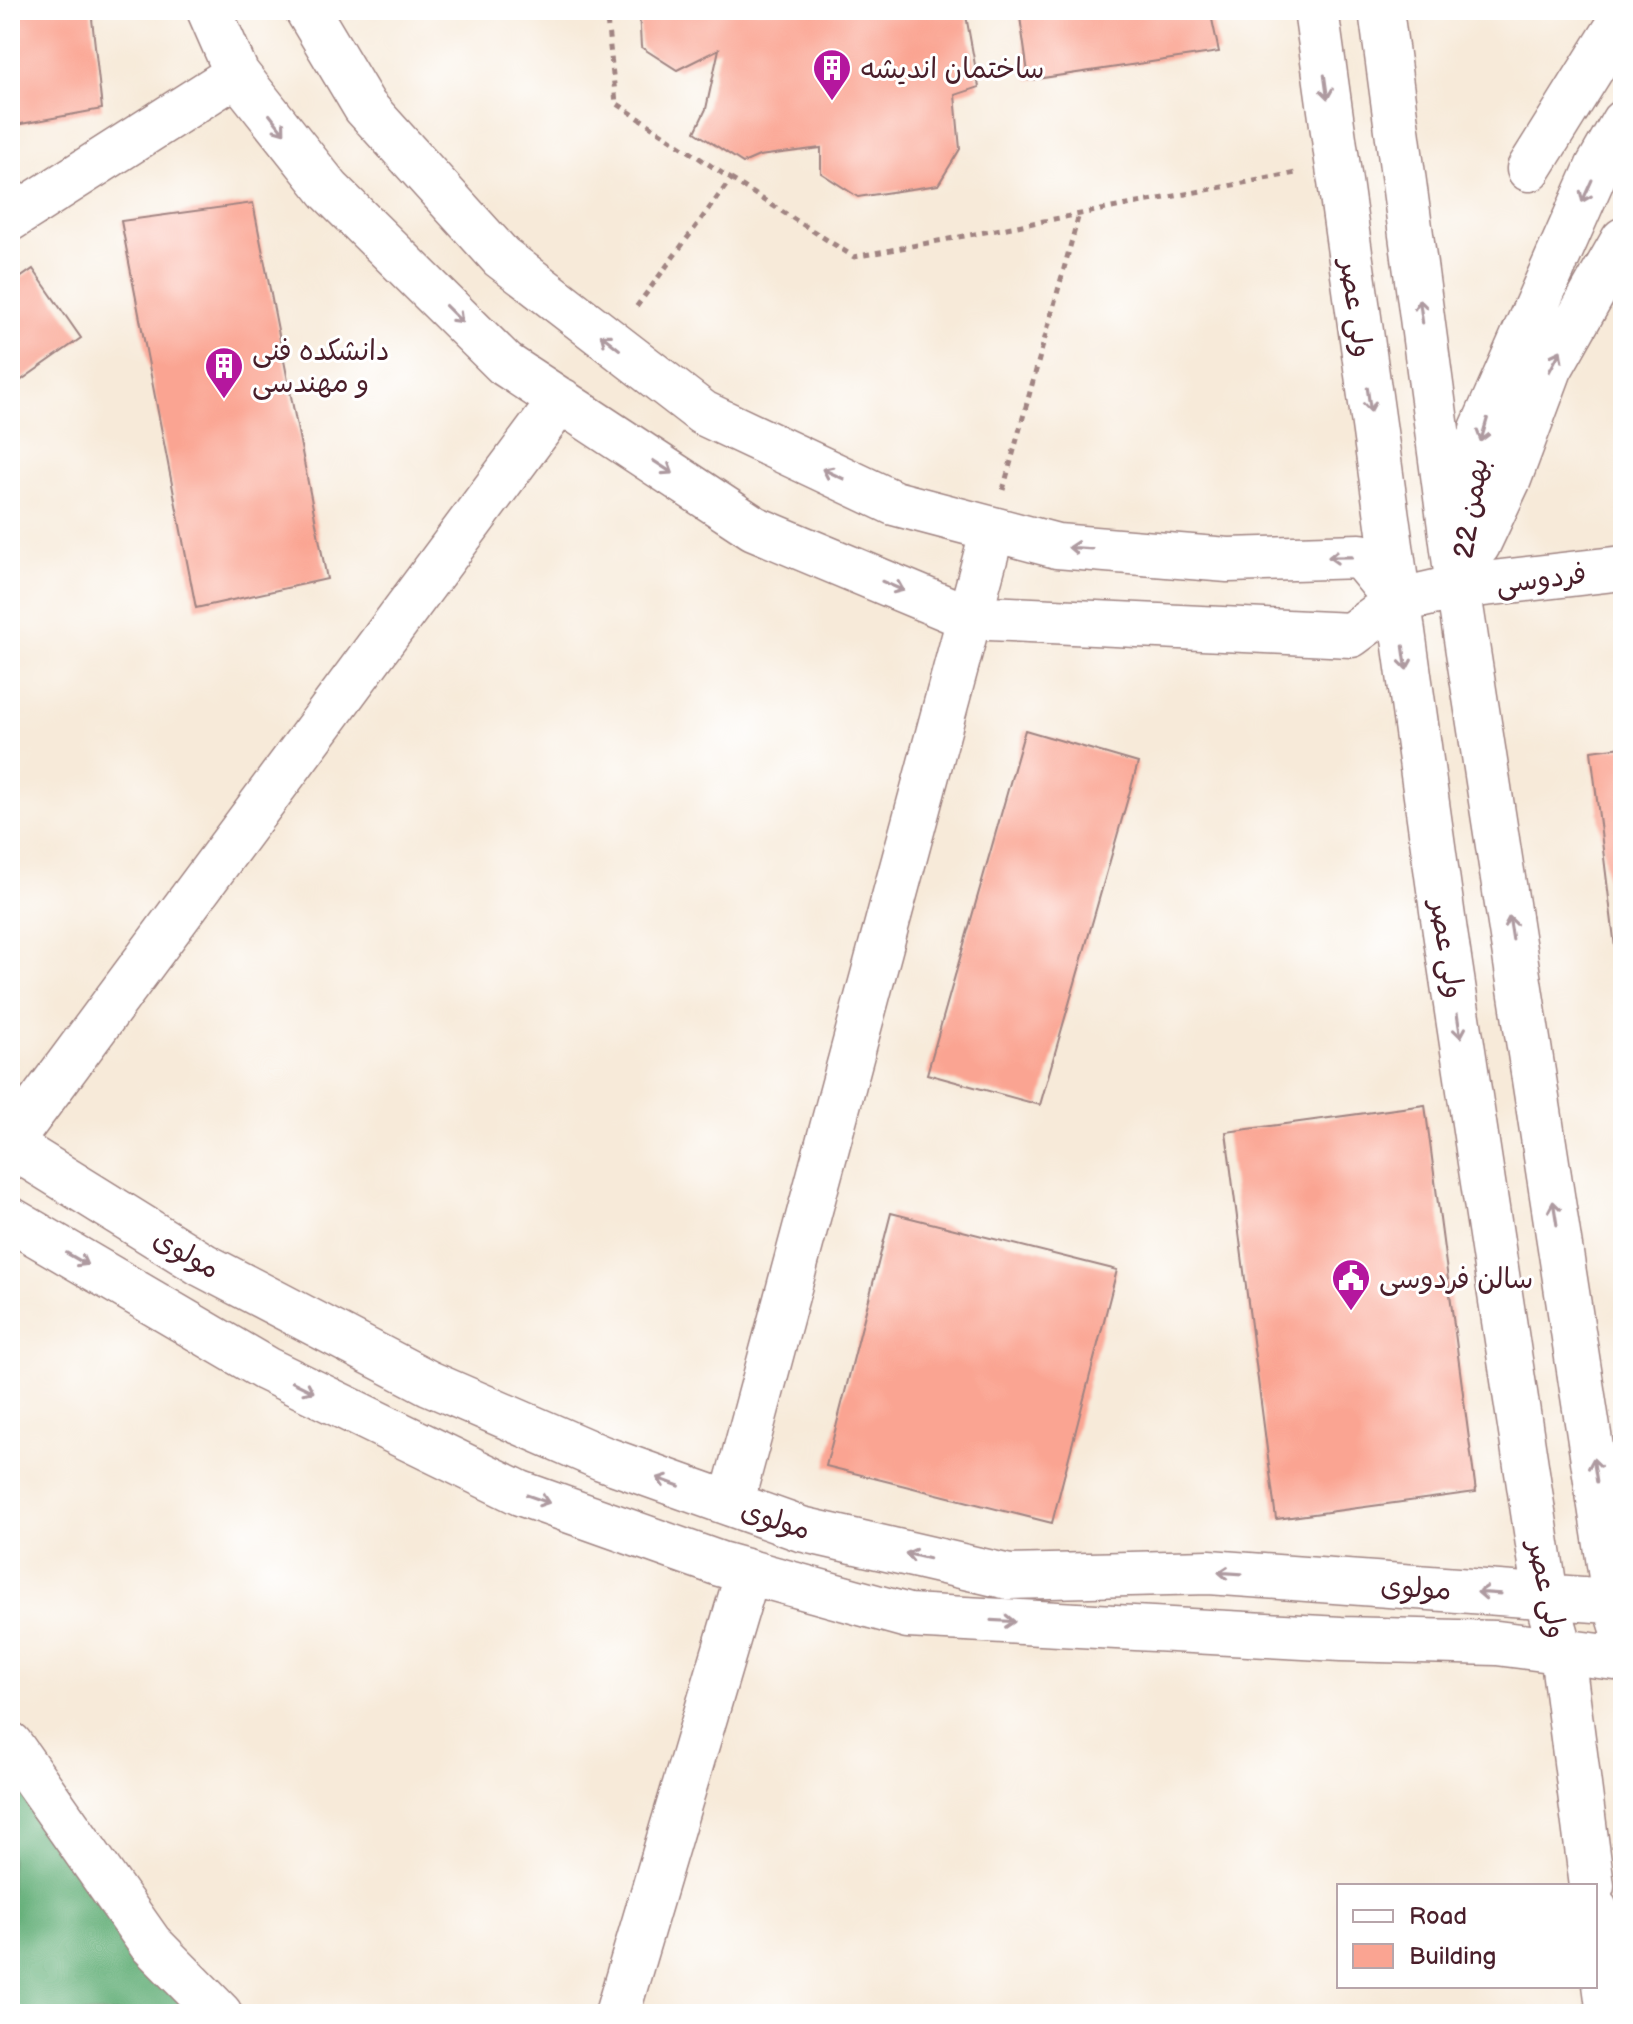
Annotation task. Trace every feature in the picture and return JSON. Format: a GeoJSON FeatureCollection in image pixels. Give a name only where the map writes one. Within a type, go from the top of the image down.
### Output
{"type":"FeatureCollection","features":[{"type":"Feature","properties":{"kind":"street"},"geometry":{"type":"LineString","coordinates":[[209,10],[237,74],[329,190],[505,364],[754,528],[967,617],[1351,635],[1397,601],[1360,556],[1228,560],[1057,546],[894,503],[703,413],[501,257],[365,107],[307,10]]}},
{"type":"Feature","properties":{"kind":"street","name":"ولی عصر"},"geometry":{"type":"LineString","coordinates":[[1316,10],[1397,601],[1546,1597],[1562,1653],[1592,1884]]}},
{"type":"Feature","properties":{"kind":"street"},"geometry":{"type":"LineString","coordinates":[[1381,10],[1458,587],[1620,1611]]}},
{"type":"Feature","properties":{"kind":"street"},"geometry":{"type":"LineString","coordinates":[[1529,169],[1623,18]]}},
{"type":"Feature","properties":{"kind":"street"},"geometry":{"type":"LineString","coordinates":[[10,219],[237,74]]}},
{"type":"Feature","properties":{"kind":"street","name":"22 بهمن"},"geometry":{"type":"LineString","coordinates":[[1458,587],[1482,429],[1598,166],[1623,122]]}},
{"type":"Feature","properties":{"kind":"street","name":"22 بهمن"},"geometry":{"type":"LineString","coordinates":[[1458,587],[1509,479],[1550,369],[1623,240]]}},
{"type":"Feature","properties":{"kind":"street"},"geometry":{"type":"LineString","coordinates":[[10,1144],[561,400]]}},
{"type":"Feature","properties":{"kind":"street"},"geometry":{"type":"LineString","coordinates":[[731,1504],[993,529]]}},
{"type":"Feature","properties":{"kind":"street","name":"فردوسی"},"geometry":{"type":"LineString","coordinates":[[1397,601],[1458,587],[1623,568]]}},
{"type":"Feature","properties":{"kind":"street","name":"مولوی"},"geometry":{"type":"LineString","coordinates":[[10,1144],[203,1265],[429,1383],[602,1458],[801,1529],[1009,1577],[1209,1572],[1546,1597],[1620,1611]]}},
{"type":"Feature","properties":{"kind":"street","name":"مولوی"},"geometry":{"type":"LineString","coordinates":[[10,1219],[266,1369],[520,1493],[748,1572],[908,1616],[1341,1639],[1497,1643],[1623,1659]]}},
{"type":"Feature","properties":{"kind":"street"},"geometry":{"type":"LineString","coordinates":[[846,1599],[854,1542]]}},
{"type":"Feature","properties":{"kind":"street"},"geometry":{"type":"LineString","coordinates":[[956,1619],[963,1567]]}},
{"type":"Feature","properties":{"kind":"street"},"geometry":{"type":"LineString","coordinates":[[617,2014],[748,1572]]}},
{"type":"Feature","properties":{"kind":"street"},"geometry":{"type":"LineString","coordinates":[[10,1744],[150,1943],[220,2014]]}},
{"type":"Feature","properties":{"kind":"street"},"geometry":{"type":"LineString","coordinates":[[1597,1924],[1609,2014]]}},
{"type":"Feature","properties":{"kind":"path"},"geometry":{"type":"LineString","coordinates":[[606,10],[616,103],[854,257],[1337,165]]}},
{"type":"Feature","properties":{"kind":"path"},"geometry":{"type":"LineString","coordinates":[[610,342],[731,179]]}},
{"type":"Feature","properties":{"kind":"path"},"geometry":{"type":"LineString","coordinates":[[993,529],[1079,214]]}},
{"type":"Feature","properties":{"kind":"green space"},"geometry":{"type":"Polygon","coordinates":[[[10,1760],[200,2014],[10,2014],[10,1760]]]}},
{"type":"Feature","properties":{"kind":"building"},"geometry":{"type":"Polygon","coordinates":[[[10,10],[91,10],[102,109],[10,126],[10,10]]]}},
{"type":"Feature","properties":{"kind":"building","name":"ساختمان اندیشه"},"geometry":{"type":"Polygon","coordinates":[[[639,10],[965,10],[979,87],[955,95],[960,149],[938,185],[858,197],[821,173],[821,148],[759,156],[743,163],[695,132],[706,109],[719,49],[677,70],[641,47],[639,10]]]}},
{"type":"Feature","properties":{"kind":"building","name":"ساختمان اندیشه"},"geometry":{"type":"Polygon","coordinates":[[[1019,10],[1210,10],[1219,52],[1029,80],[1019,10]]]}},
{"type":"Feature","properties":{"kind":"building","name":"دانشکده فنی و مهندسی"},"geometry":{"type":"Polygon","coordinates":[[[253,203],[327,579],[196,608],[121,221],[253,203]]]}},
{"type":"Feature","properties":{"kind":"building"},"geometry":{"type":"Polygon","coordinates":[[[33,269],[81,338],[10,388],[10,285],[33,269]]]}},
{"type":"Feature","properties":{"kind":"building"},"geometry":{"type":"Polygon","coordinates":[[[1025,730],[1138,763],[1040,1105],[927,1074],[1025,730]]]}},
{"type":"Feature","properties":{"kind":"building"},"geometry":{"type":"Polygon","coordinates":[[[1623,747],[1623,971],[1618,972],[1591,751],[1623,747]]]}},
{"type":"Feature","properties":{"kind":"building","name":"سالن فردوسی"},"geometry":{"type":"Polygon","coordinates":[[[1425,1105],[1476,1492],[1276,1519],[1226,1132],[1425,1105]]]}},
{"type":"Feature","properties":{"kind":"building"},"geometry":{"type":"Polygon","coordinates":[[[891,1213],[1117,1270],[1052,1523],[826,1466],[891,1213]]]}},
{"type":"Feature","properties":{"kind":"place","name":"ساختمان اندیشه"},"geometry":{"type":"Point","coordinates":[832,102]}},
{"type":"Feature","properties":{"kind":"place","name":"دانشکده فنی و مهندسی"},"geometry":{"type":"Point","coordinates":[224,400]}},
{"type":"Feature","properties":{"kind":"place","name":"سالن فردوسی"},"geometry":{"type":"Point","coordinates":[1351,1312]}}]}
